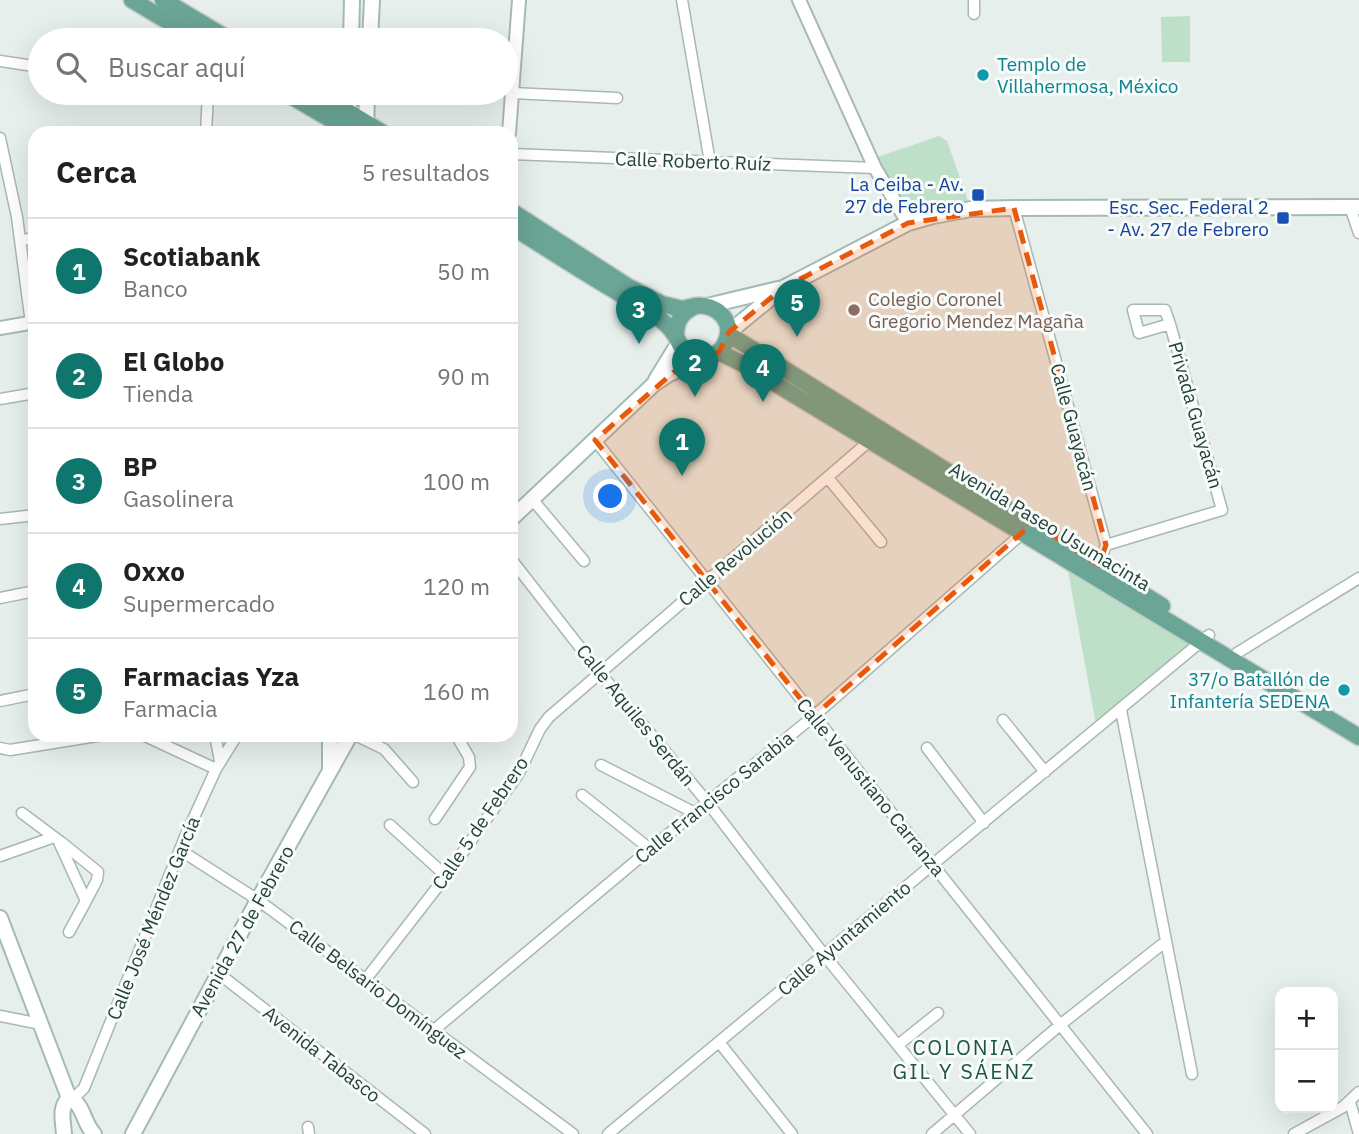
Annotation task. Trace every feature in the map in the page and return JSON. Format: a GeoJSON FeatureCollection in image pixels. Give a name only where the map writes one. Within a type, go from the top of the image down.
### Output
{"type":"FeatureCollection","features":[{"type":"Feature","properties":{"kind":"main road"},"geometry":{"type":"LineString","coordinates":[[132,0],[179,28]]}},
{"type":"Feature","properties":{"kind":"main road"},"geometry":{"type":"LineString","coordinates":[[351,28],[352,0]]}},
{"type":"Feature","properties":{"kind":"main road"},"geometry":{"type":"LineString","coordinates":[[371,28],[372,0]]}},
{"type":"Feature","properties":{"kind":"main road"},"geometry":{"type":"LineString","coordinates":[[169,1],[211,28]]}},
{"type":"Feature","properties":{"kind":"main road"},"geometry":{"type":"LineString","coordinates":[[309,105],[348,126]]}},
{"type":"Feature","properties":{"kind":"main road"},"geometry":{"type":"LineString","coordinates":[[337,105],[348,112]]}},
{"type":"Feature","properties":{"kind":"main road"},"geometry":{"type":"LineString","coordinates":[[348,105],[348,112],[354,126]]}},
{"type":"Feature","properties":{"kind":"main road"},"geometry":{"type":"LineString","coordinates":[[357,126],[363,105]]}},
{"type":"Feature","properties":{"kind":"main road"},"geometry":{"type":"LineString","coordinates":[[518,513],[654,384],[669,373],[713,355],[726,344],[729,333],[783,288],[908,223],[933,215],[971,209],[1355,207]]}},
{"type":"Feature","properties":{"kind":"main road"},"geometry":{"type":"LineString","coordinates":[[518,216],[627,286],[662,304],[682,309],[783,288]]}},
{"type":"Feature","properties":{"kind":"main road","name":"Avenida Paseo Usumacinta"},"geometry":{"type":"LineString","coordinates":[[518,230],[647,309],[661,320],[690,355],[713,355],[745,365],[875,435],[1205,638],[1359,737]]}},
{"type":"Feature","properties":{"kind":"main road"},"geometry":{"type":"LineString","coordinates":[[654,384],[677,340],[676,327],[680,318],[686,311],[701,306]]}},
{"type":"Feature","properties":{"kind":"main road","name":"Avenida Paseo Usumacinta"},"geometry":{"type":"LineString","coordinates":[[701,306],[714,308],[724,318],[729,333],[875,435]]}},
{"type":"Feature","properties":{"kind":"main road","name":"Avenida Paseo Usumacinta"},"geometry":{"type":"LineString","coordinates":[[1028,528],[1099,565],[1205,638],[1237,653],[1359,725]]}},
{"type":"Feature","properties":{"kind":"main road"},"geometry":{"type":"LineString","coordinates":[[330,742],[330,771]]}},
{"type":"Feature","properties":{"kind":"main road","name":"Avenida 27 de Febrero"},"geometry":{"type":"LineString","coordinates":[[131,1132],[348,742]]}},
{"type":"Feature","properties":{"kind":"main road"},"geometry":{"type":"LineString","coordinates":[[0,918],[69,1098]]}},
{"type":"Feature","properties":{"kind":"main road"},"geometry":{"type":"LineString","coordinates":[[69,1098],[76,1100],[80,1106],[89,1131]]}},
{"type":"Feature","properties":{"kind":"main road"},"geometry":{"type":"LineString","coordinates":[[64,1134],[63,1104],[69,1098]]}},
{"type":"Feature","properties":{"kind":"street"},"geometry":{"type":"LineString","coordinates":[[517,28],[519,0]]}},
{"type":"Feature","properties":{"kind":"street"},"geometry":{"type":"LineString","coordinates":[[682,0],[710,162]]}},
{"type":"Feature","properties":{"kind":"street"},"geometry":{"type":"LineString","coordinates":[[799,0],[876,168],[908,223]]}},
{"type":"Feature","properties":{"kind":"street"},"geometry":{"type":"LineString","coordinates":[[974,0],[974,14]]}},
{"type":"Feature","properties":{"kind":"street"},"geometry":{"type":"LineString","coordinates":[[0,61],[28,64]]}},
{"type":"Feature","properties":{"kind":"street"},"geometry":{"type":"LineString","coordinates":[[518,93],[617,98]]}},
{"type":"Feature","properties":{"kind":"street"},"geometry":{"type":"LineString","coordinates":[[206,126],[207,105]]}},
{"type":"Feature","properties":{"kind":"street"},"geometry":{"type":"LineString","coordinates":[[510,126],[511,105]]}},
{"type":"Feature","properties":{"kind":"street"},"geometry":{"type":"LineString","coordinates":[[0,138],[28,292]]}},
{"type":"Feature","properties":{"kind":"street","name":"Calle Roberto Ruíz"},"geometry":{"type":"LineString","coordinates":[[518,154],[876,168]]}},
{"type":"Feature","properties":{"kind":"street"},"geometry":{"type":"LineString","coordinates":[[1355,207],[1359,233]]}},
{"type":"Feature","properties":{"kind":"street","name":"Calle Guayacán"},"geometry":{"type":"LineString","coordinates":[[1014,208],[1106,545]]}},
{"type":"Feature","properties":{"kind":"street"},"geometry":{"type":"LineString","coordinates":[[21,242],[28,240]]}},
{"type":"Feature","properties":{"kind":"street"},"geometry":{"type":"LineString","coordinates":[[23,262],[28,261]]}},
{"type":"Feature","properties":{"kind":"street"},"geometry":{"type":"LineString","coordinates":[[0,328],[28,323]]}},
{"type":"Feature","properties":{"kind":"street","name":"Privada Guayacán"},"geometry":{"type":"LineString","coordinates":[[1106,545],[1222,510],[1170,324]]}},
{"type":"Feature","properties":{"kind":"street"},"geometry":{"type":"LineString","coordinates":[[0,399],[28,394]]}},
{"type":"Feature","properties":{"kind":"street","name":"Calle Revolución"},"geometry":{"type":"LineString","coordinates":[[600,673],[875,435]]}},
{"type":"Feature","properties":{"kind":"street","name":"Calle Venustiano Carranza"},"geometry":{"type":"LineString","coordinates":[[595,440],[1147,1134]]}},
{"type":"Feature","properties":{"kind":"street"},"geometry":{"type":"LineString","coordinates":[[828,478],[881,542]]}},
{"type":"Feature","properties":{"kind":"street"},"geometry":{"type":"LineString","coordinates":[[532,499],[584,561]]}},
{"type":"Feature","properties":{"kind":"street"},"geometry":{"type":"LineString","coordinates":[[0,519],[28,517]]}},
{"type":"Feature","properties":{"kind":"street","name":"Calle Francisco Sarabia"},"geometry":{"type":"LineString","coordinates":[[435,1030],[650,849],[814,716],[1028,528]]}},
{"type":"Feature","properties":{"kind":"street"},"geometry":{"type":"LineString","coordinates":[[1099,565],[1106,545]]}},
{"type":"Feature","properties":{"kind":"street","name":"Calle Aquiles Serdán"},"geometry":{"type":"LineString","coordinates":[[518,568],[600,673],[708,803],[825,956],[970,1134]]}},
{"type":"Feature","properties":{"kind":"street"},"geometry":{"type":"LineString","coordinates":[[1237,653],[1359,578]]}},
{"type":"Feature","properties":{"kind":"street"},"geometry":{"type":"LineString","coordinates":[[0,598],[28,592]]}},
{"type":"Feature","properties":{"kind":"street","name":"Calle Ayuntamiento"},"geometry":{"type":"LineString","coordinates":[[608,1134],[1205,638]]}},
{"type":"Feature","properties":{"kind":"street","name":"Calle 5 de Febrero"},"geometry":{"type":"LineString","coordinates":[[366,979],[446,876],[519,773],[544,723],[600,673]]}},
{"type":"Feature","properties":{"kind":"street"},"geometry":{"type":"LineString","coordinates":[[0,701],[28,695]]}},
{"type":"Feature","properties":{"kind":"street"},"geometry":{"type":"LineString","coordinates":[[1121,710],[1192,1074]]}},
{"type":"Feature","properties":{"kind":"street"},"geometry":{"type":"LineString","coordinates":[[1003,720],[1045,772]]}},
{"type":"Feature","properties":{"kind":"street"},"geometry":{"type":"LineString","coordinates":[[0,748],[10,751],[62,742]]}},
{"type":"Feature","properties":{"kind":"street"},"geometry":{"type":"LineString","coordinates":[[162,742],[218,765],[216,742]]}},
{"type":"Feature","properties":{"kind":"street","name":"Calle José Méndez García"},"geometry":{"type":"LineString","coordinates":[[69,1098],[83,1088],[180,850],[218,765],[233,742]]}},
{"type":"Feature","properties":{"kind":"street"},"geometry":{"type":"LineString","coordinates":[[368,742],[384,749],[413,782]]}},
{"type":"Feature","properties":{"kind":"street"},"geometry":{"type":"LineString","coordinates":[[435,819],[470,767],[469,757],[460,742]]}},
{"type":"Feature","properties":{"kind":"street"},"geometry":{"type":"LineString","coordinates":[[928,748],[984,822]]}},
{"type":"Feature","properties":{"kind":"street"},"geometry":{"type":"LineString","coordinates":[[601,765],[695,813]]}},
{"type":"Feature","properties":{"kind":"street"},"geometry":{"type":"LineString","coordinates":[[582,795],[650,849]]}},
{"type":"Feature","properties":{"kind":"street"},"geometry":{"type":"LineString","coordinates":[[22,813],[98,872],[97,880],[69,932]]}},
{"type":"Feature","properties":{"kind":"street"},"geometry":{"type":"LineString","coordinates":[[390,825],[446,876]]}},
{"type":"Feature","properties":{"kind":"street"},"geometry":{"type":"LineString","coordinates":[[0,856],[56,839]]}},
{"type":"Feature","properties":{"kind":"street"},"geometry":{"type":"LineString","coordinates":[[56,839],[86,901]]}},
{"type":"Feature","properties":{"kind":"street","name":"Calle Belsario Domínguez"},"geometry":{"type":"LineString","coordinates":[[180,850],[258,900],[573,1134]]}},
{"type":"Feature","properties":{"kind":"street"},"geometry":{"type":"LineString","coordinates":[[932,1134],[1060,1025],[1165,942]]}},
{"type":"Feature","properties":{"kind":"street","name":"Avenida Tabasco"},"geometry":{"type":"LineString","coordinates":[[218,973],[425,1134]]}},
{"type":"Feature","properties":{"kind":"street"},"geometry":{"type":"LineString","coordinates":[[898,1045],[938,1013]]}},
{"type":"Feature","properties":{"kind":"street"},"geometry":{"type":"LineString","coordinates":[[0,1016],[41,1024]]}},
{"type":"Feature","properties":{"kind":"street"},"geometry":{"type":"LineString","coordinates":[[719,1042],[792,1134]]}},
{"type":"Feature","properties":{"kind":"street"},"geometry":{"type":"LineString","coordinates":[[1294,1134],[1350,1102],[1359,1093]]}},
{"type":"Feature","properties":{"kind":"street"},"geometry":{"type":"LineString","coordinates":[[1350,1102],[1359,1134]]}},
{"type":"Feature","properties":{"kind":"highlighted area"},"geometry":{"type":"Polygon","coordinates":[[[1014,208],[1106,545],[1099,565],[1033,523],[814,716],[595,440],[674,372],[719,352],[729,332],[783,288],[908,223],[1014,208]]]}},
{"type":"Feature","properties":{"kind":"green space"},"geometry":{"type":"Polygon","coordinates":[[[1190,16],[1190,62],[1162,62],[1161,17],[1190,16]]]}},
{"type":"Feature","properties":{"kind":"green space"},"geometry":{"type":"Polygon","coordinates":[[[939,136],[947,141],[971,209],[908,223],[872,159],[939,136]]]}},
{"type":"Feature","properties":{"kind":"green space"},"geometry":{"type":"Polygon","coordinates":[[[1066,560],[1201,642],[1097,730],[1066,560]]]}},
{"type":"Feature","properties":{"kind":"place","name":"Templo de Villahermosa, México"},"geometry":{"type":"Point","coordinates":[983,75]}},
{"type":"Feature","properties":{"kind":"place","name":"La Ceiba - Av. 27 de Febrero"},"geometry":{"type":"Point","coordinates":[978,195]}},
{"type":"Feature","properties":{"kind":"place","name":"Esc. Sec. Federal 2 - Av. 27 de Febrero"},"geometry":{"type":"Point","coordinates":[1283,218]}},
{"type":"Feature","properties":{"kind":"place","name":"Colegio Coronel Gregorio Mendez Magaña"},"geometry":{"type":"Point","coordinates":[854,310]}},
{"type":"Feature","properties":{"kind":"place","name":"Farmacias Yza"},"geometry":{"type":"Point","coordinates":[797,337]}},
{"type":"Feature","properties":{"kind":"place","name":"BP"},"geometry":{"type":"Point","coordinates":[639,344]}},
{"type":"Feature","properties":{"kind":"place","name":"El Globo"},"geometry":{"type":"Point","coordinates":[695,397]}},
{"type":"Feature","properties":{"kind":"place","name":"Oxxo"},"geometry":{"type":"Point","coordinates":[763,402]}},
{"type":"Feature","properties":{"kind":"place","name":"Scotiabank"},"geometry":{"type":"Point","coordinates":[682,476]}},
{"type":"Feature","properties":{"kind":"place","name":"37/o Batallón de Infantería SEDENA"},"geometry":{"type":"Point","coordinates":[1344,690]}},
{"type":"Feature","properties":{"kind":"district","name":"COLONIA GIL Y SÁENZ"},"geometry":{"type":"Point","coordinates":[964,1060]}}]}
